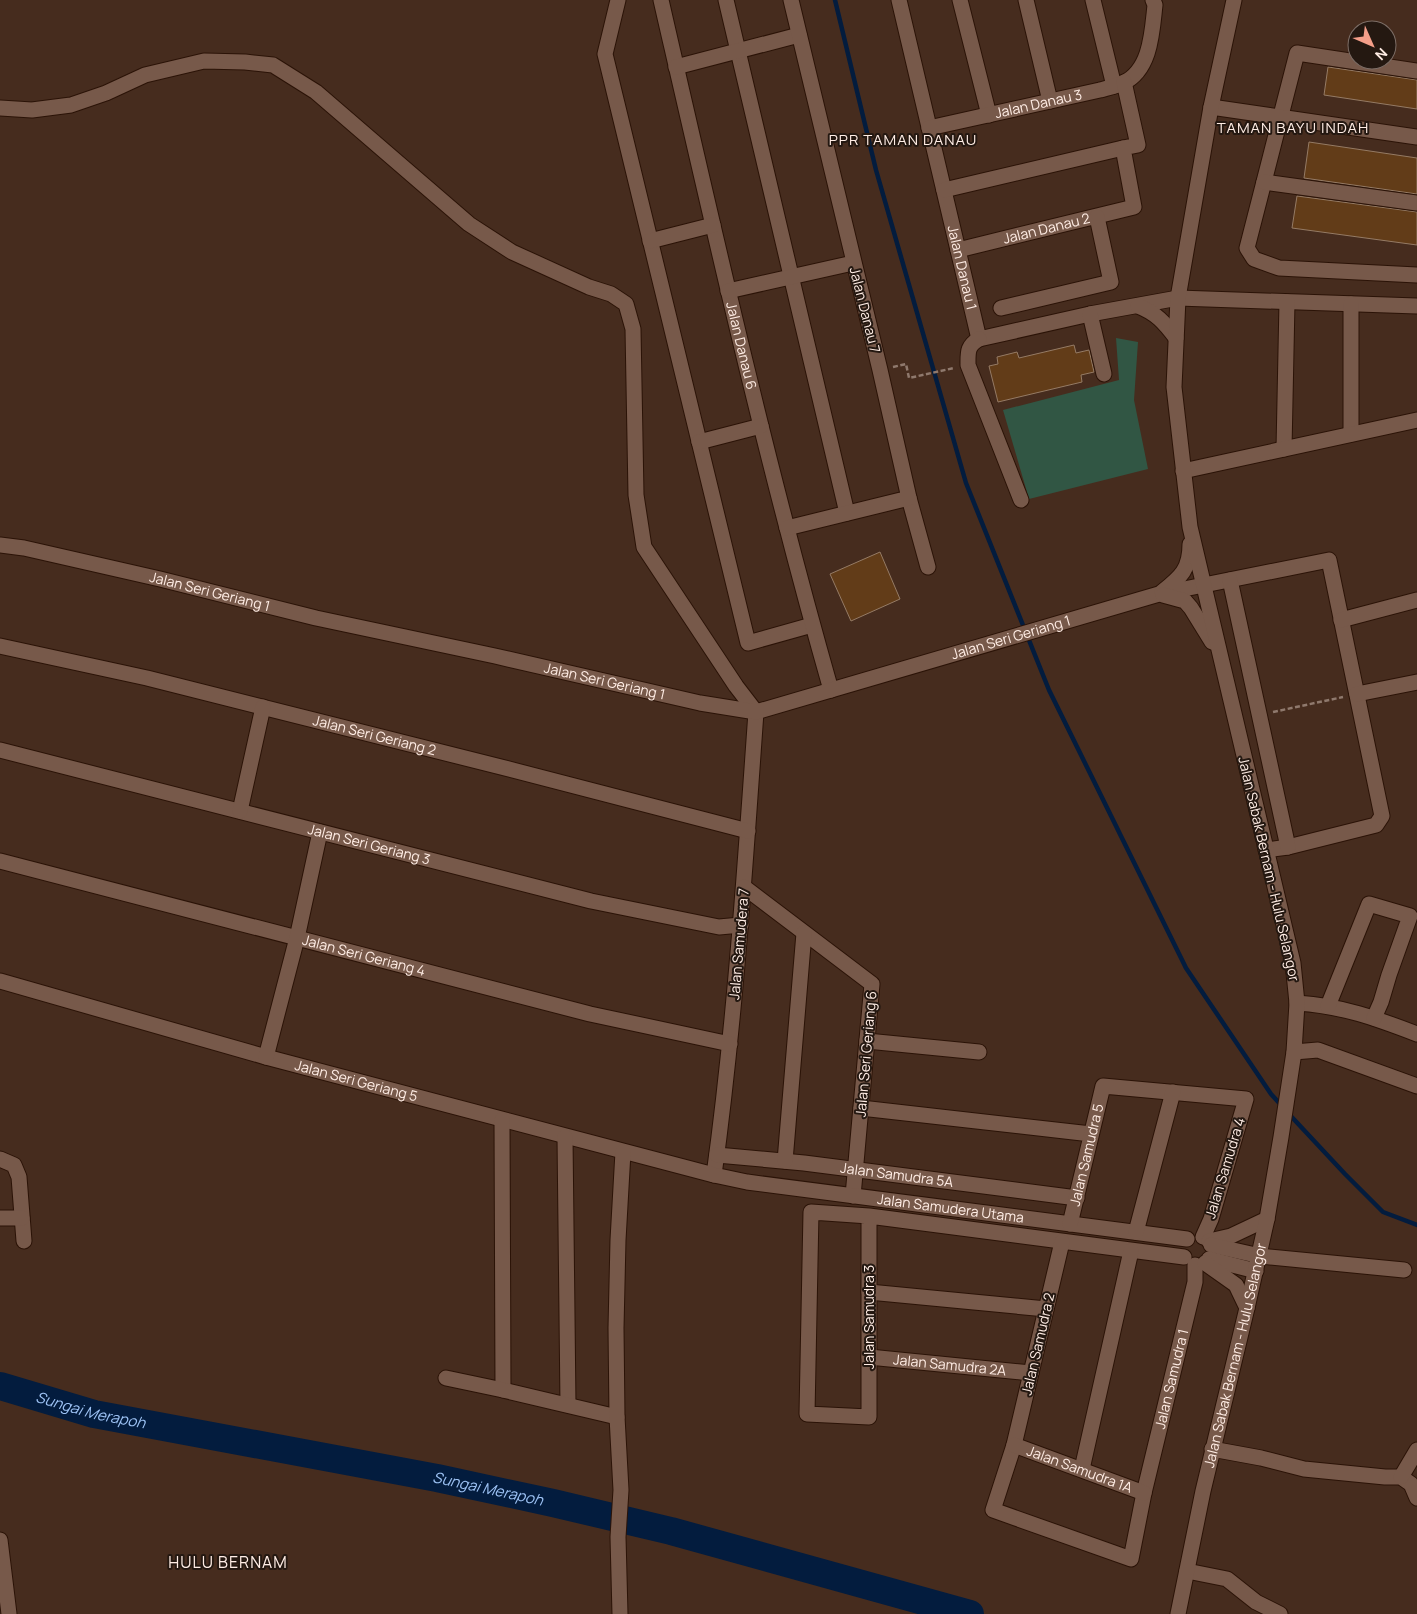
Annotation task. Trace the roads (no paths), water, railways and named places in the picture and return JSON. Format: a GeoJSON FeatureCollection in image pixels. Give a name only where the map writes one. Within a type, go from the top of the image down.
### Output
{"type":"FeatureCollection","features":[{"type":"Feature","properties":{"kind":"street"},"geometry":{"type":"LineString","coordinates":[[618,0],[605,54],[748,643],[812,625]]}},
{"type":"Feature","properties":{"kind":"street","name":"Jalan Danau 6"},"geometry":{"type":"LineString","coordinates":[[661,0],[761,426],[812,625],[831,690]]}},
{"type":"Feature","properties":{"kind":"street"},"geometry":{"type":"LineString","coordinates":[[726,0],[847,513]]}},
{"type":"Feature","properties":{"kind":"street","name":"Jalan Danau 7"},"geometry":{"type":"LineString","coordinates":[[791,0],[908,498],[928,567]]}},
{"type":"Feature","properties":{"kind":"street","name":"Jalan Danau 1"},"geometry":{"type":"LineString","coordinates":[[899,0],[979,339]]}},
{"type":"Feature","properties":{"kind":"street"},"geometry":{"type":"LineString","coordinates":[[960,0],[989,115]]}},
{"type":"Feature","properties":{"kind":"street"},"geometry":{"type":"LineString","coordinates":[[1026,0],[1050,101]]}},
{"type":"Feature","properties":{"kind":"street"},"geometry":{"type":"LineString","coordinates":[[944,190],[1138,145],[1093,0]]}},
{"type":"Feature","properties":{"kind":"street","name":"Jalan Danau 3"},"geometry":{"type":"LineString","coordinates":[[929,128],[1119,84],[1142,67],[1151,40],[1154,0]]}},
{"type":"Feature","properties":{"kind":"street"},"geometry":{"type":"LineString","coordinates":[[1218,652],[1190,527],[1174,387],[1178,298],[1211,107],[1234,0]]}},
{"type":"Feature","properties":{"kind":"street"},"geometry":{"type":"LineString","coordinates":[[676,67],[799,35]]}},
{"type":"Feature","properties":{"kind":"street"},"geometry":{"type":"LineString","coordinates":[[1417,71],[1297,52],[1247,248],[1254,260],[1279,268],[1417,275]]}},
{"type":"Feature","properties":{"kind":"street"},"geometry":{"type":"LineString","coordinates":[[0,108],[32,110],[71,105],[106,93],[145,75],[204,61],[245,62],[273,66],[316,92],[469,224],[512,252],[589,287],[611,294],[626,304],[633,329],[636,495],[644,547],[736,686],[756,712]]}},
{"type":"Feature","properties":{"kind":"street"},"geometry":{"type":"LineString","coordinates":[[1211,107],[1417,137]]}},
{"type":"Feature","properties":{"kind":"street","name":"Jalan Danau 2"},"geometry":{"type":"LineString","coordinates":[[958,250],[1134,207],[1122,148]]}},
{"type":"Feature","properties":{"kind":"street"},"geometry":{"type":"LineString","coordinates":[[1264,182],[1417,203]]}},
{"type":"Feature","properties":{"kind":"street"},"geometry":{"type":"LineString","coordinates":[[1001,308],[1111,282],[1097,217]]}},
{"type":"Feature","properties":{"kind":"street"},"geometry":{"type":"LineString","coordinates":[[650,241],[713,225]]}},
{"type":"Feature","properties":{"kind":"street"},"geometry":{"type":"LineString","coordinates":[[728,291],[853,262]]}},
{"type":"Feature","properties":{"kind":"street"},"geometry":{"type":"LineString","coordinates":[[1021,500],[968,365],[968,351],[972,343],[979,339],[1090,314],[1178,298],[1417,306]]}},
{"type":"Feature","properties":{"kind":"street"},"geometry":{"type":"LineString","coordinates":[[1284,449],[1287,302]]}},
{"type":"Feature","properties":{"kind":"street"},"geometry":{"type":"LineString","coordinates":[[1351,304],[1351,434]]}},
{"type":"Feature","properties":{"kind":"street"},"geometry":{"type":"LineString","coordinates":[[1138,306],[1150,310],[1162,319],[1176,338]]}},
{"type":"Feature","properties":{"kind":"street"},"geometry":{"type":"LineString","coordinates":[[1090,314],[1104,374]]}},
{"type":"Feature","properties":{"kind":"street"},"geometry":{"type":"LineString","coordinates":[[1183,471],[1417,420]]}},
{"type":"Feature","properties":{"kind":"street"},"geometry":{"type":"LineString","coordinates":[[699,442],[761,426]]}},
{"type":"Feature","properties":{"kind":"street"},"geometry":{"type":"LineString","coordinates":[[787,528],[908,498]]}},
{"type":"Feature","properties":{"kind":"street"},"geometry":{"type":"LineString","coordinates":[[1159,594],[1176,581],[1186,568],[1190,558],[1190,527]]}},
{"type":"Feature","properties":{"kind":"street","name":"Jalan Seri Geriang 1"},"geometry":{"type":"LineString","coordinates":[[0,546],[24,548],[160,579],[316,618],[495,656],[700,703],[756,712],[1159,594],[1329,560],[1341,620]]}},
{"type":"Feature","properties":{"kind":"street"},"geometry":{"type":"LineString","coordinates":[[1230,580],[1288,847]]}},
{"type":"Feature","properties":{"kind":"street"},"geometry":{"type":"LineString","coordinates":[[1159,594],[1185,601],[1218,652]]}},
{"type":"Feature","properties":{"kind":"street"},"geometry":{"type":"LineString","coordinates":[[1266,850],[1288,847],[1376,825],[1382,816],[1341,620],[1417,600]]}},
{"type":"Feature","properties":{"kind":"street","name":"Jalan Seri Geriang 2"},"geometry":{"type":"LineString","coordinates":[[0,646],[147,678],[748,831]]}},
{"type":"Feature","properties":{"kind":"street","name":"Jalan Sabak Bernam - Hulu Selangor"},"geometry":{"type":"LineString","coordinates":[[1178,1614],[1202,1491],[1260,1256],[1294,1052],[1297,1003],[1293,963],[1235,713],[1218,652]]}},
{"type":"Feature","properties":{"kind":"street"},"geometry":{"type":"LineString","coordinates":[[1357,694],[1417,682]]}},
{"type":"Feature","properties":{"kind":"street"},"geometry":{"type":"LineString","coordinates":[[240,811],[263,707]]}},
{"type":"Feature","properties":{"kind":"street"},"geometry":{"type":"LineString","coordinates":[[1235,713],[1258,711]]}},
{"type":"Feature","properties":{"kind":"street","name":"Jalan Samudera 7"},"geometry":{"type":"LineString","coordinates":[[714,1175],[730,1044],[741,925],[756,712]]}},
{"type":"Feature","properties":{"kind":"street","name":"Jalan Seri Geriang 3"},"geometry":{"type":"LineString","coordinates":[[0,750],[591,901],[719,927],[741,925]]}},
{"type":"Feature","properties":{"kind":"street"},"geometry":{"type":"LineString","coordinates":[[266,1057],[320,832]]}},
{"type":"Feature","properties":{"kind":"street","name":"Jalan Seri Geriang 4"},"geometry":{"type":"LineString","coordinates":[[0,861],[590,1014],[730,1044]]}},
{"type":"Feature","properties":{"kind":"street","name":"Jalan Seri Geriang 6"},"geometry":{"type":"LineString","coordinates":[[744,887],[872,984],[853,1196]]}},
{"type":"Feature","properties":{"kind":"street"},"geometry":{"type":"LineString","coordinates":[[1328,1006],[1369,904],[1410,916],[1374,1018]]}},
{"type":"Feature","properties":{"kind":"street"},"geometry":{"type":"LineString","coordinates":[[785,1161],[804,933]]}},
{"type":"Feature","properties":{"kind":"street","name":"Jalan Seri Geriang 5"},"geometry":{"type":"LineString","coordinates":[[0,981],[266,1057],[714,1175]]}},
{"type":"Feature","properties":{"kind":"street"},"geometry":{"type":"LineString","coordinates":[[1297,1003],[1328,1006],[1374,1018],[1417,1034]]}},
{"type":"Feature","properties":{"kind":"street"},"geometry":{"type":"LineString","coordinates":[[867,1041],[979,1052]]}},
{"type":"Feature","properties":{"kind":"street"},"geometry":{"type":"LineString","coordinates":[[1294,1052],[1318,1050],[1417,1086]]}},
{"type":"Feature","properties":{"kind":"street","name":"Jalan Samudra 5"},"geometry":{"type":"LineString","coordinates":[[1070,1224],[1103,1086],[1173,1092]]}},
{"type":"Feature","properties":{"kind":"street"},"geometry":{"type":"LineString","coordinates":[[1136,1232],[1173,1092]]}},
{"type":"Feature","properties":{"kind":"street","name":"Jalan Samudra 4"},"geometry":{"type":"LineString","coordinates":[[1173,1092],[1246,1099],[1202,1253]]}},
{"type":"Feature","properties":{"kind":"street"},"geometry":{"type":"LineString","coordinates":[[861,1108],[1091,1134]]}},
{"type":"Feature","properties":{"kind":"street"},"geometry":{"type":"LineString","coordinates":[[502,1120],[503,1390]]}},
{"type":"Feature","properties":{"kind":"street"},"geometry":{"type":"LineString","coordinates":[[565,1137],[568,1405]]}},
{"type":"Feature","properties":{"kind":"street"},"geometry":{"type":"LineString","coordinates":[[620,1614],[618,1536],[621,1490],[617,1417],[617,1299],[623,1152]]}},
{"type":"Feature","properties":{"kind":"street","name":"Jalan Samudra 5A"},"geometry":{"type":"LineString","coordinates":[[716,1155],[785,1161],[1076,1198]]}},
{"type":"Feature","properties":{"kind":"street"},"geometry":{"type":"LineString","coordinates":[[0,1159],[14,1165],[19,1177],[24,1241]]}},
{"type":"Feature","properties":{"kind":"street","name":"Jalan Samudera Utama"},"geometry":{"type":"LineString","coordinates":[[714,1175],[747,1182],[1188,1240],[1183,1248],[1256,1272]]}},
{"type":"Feature","properties":{"kind":"street","name":"Jalan Samudera Utama"},"geometry":{"type":"LineString","coordinates":[[869,1417],[807,1414],[811,1212],[870,1216],[1131,1251],[1260,1256],[1404,1270]]}},
{"type":"Feature","properties":{"kind":"street","name":"Jalan Samudra 3"},"geometry":{"type":"LineString","coordinates":[[869,1417],[870,1216]]}},
{"type":"Feature","properties":{"kind":"street"},"geometry":{"type":"LineString","coordinates":[[0,1218],[22,1218]]}},
{"type":"Feature","properties":{"kind":"street"},"geometry":{"type":"LineString","coordinates":[[1247,1308],[1236,1284],[1202,1253],[1231,1236],[1267,1219]]}},
{"type":"Feature","properties":{"kind":"street","name":"Jalan Samudra 2"},"geometry":{"type":"LineString","coordinates":[[1014,1446],[1062,1242]]}},
{"type":"Feature","properties":{"kind":"street"},"geometry":{"type":"LineString","coordinates":[[1082,1469],[1131,1251]]}},
{"type":"Feature","properties":{"kind":"street","name":"Jalan Samudra 1"},"geometry":{"type":"LineString","coordinates":[[1014,1446],[993,1510],[1131,1559],[1144,1493],[1202,1253]]}},
{"type":"Feature","properties":{"kind":"street"},"geometry":{"type":"LineString","coordinates":[[869,1292],[1046,1309]]}},
{"type":"Feature","properties":{"kind":"street","name":"Jalan Samudra 2A"},"geometry":{"type":"LineString","coordinates":[[869,1357],[1031,1373]]}},
{"type":"Feature","properties":{"kind":"street"},"geometry":{"type":"LineString","coordinates":[[446,1378],[617,1417]]}},
{"type":"Feature","properties":{"kind":"street","name":"Jalan Samudra 1A"},"geometry":{"type":"LineString","coordinates":[[1014,1446],[1144,1493]]}},
{"type":"Feature","properties":{"kind":"street"},"geometry":{"type":"LineString","coordinates":[[1212,1449],[1261,1458],[1304,1469],[1401,1477],[1411,1484],[1417,1498]]}},
{"type":"Feature","properties":{"kind":"street"},"geometry":{"type":"LineString","coordinates":[[1401,1477],[1417,1450]]}},
{"type":"Feature","properties":{"kind":"street"},"geometry":{"type":"LineString","coordinates":[[0,1540],[3,1594],[9,1614]]}},
{"type":"Feature","properties":{"kind":"street"},"geometry":{"type":"LineString","coordinates":[[1186,1571],[1227,1579],[1256,1602],[1280,1614]]}},
{"type":"Feature","properties":{"kind":"waterway"},"geometry":{"type":"LineString","coordinates":[[835,0],[876,170],[966,483],[1049,690],[1186,968],[1271,1094],[1281,1105]]}},
{"type":"Feature","properties":{"kind":"waterway"},"geometry":{"type":"LineString","coordinates":[[1288,1113],[1383,1212],[1417,1225]]}},
{"type":"Feature","properties":{"kind":"waterway","name":"Sungai Merapoh"},"geometry":{"type":"LineString","coordinates":[[0,1386],[94,1414],[437,1478],[553,1503],[671,1531],[970,1614]]}},
{"type":"Feature","properties":{"kind":"district","name":"TAMAN BAYU INDAH"},"geometry":{"type":"Point","coordinates":[1293,128]}},
{"type":"Feature","properties":{"kind":"district","name":"PPR TAMAN DANAU"},"geometry":{"type":"Point","coordinates":[903,140]}},
{"type":"Feature","properties":{"kind":"district","name":"HULU BERNAM"},"geometry":{"type":"Point","coordinates":[228,1562]}}]}
